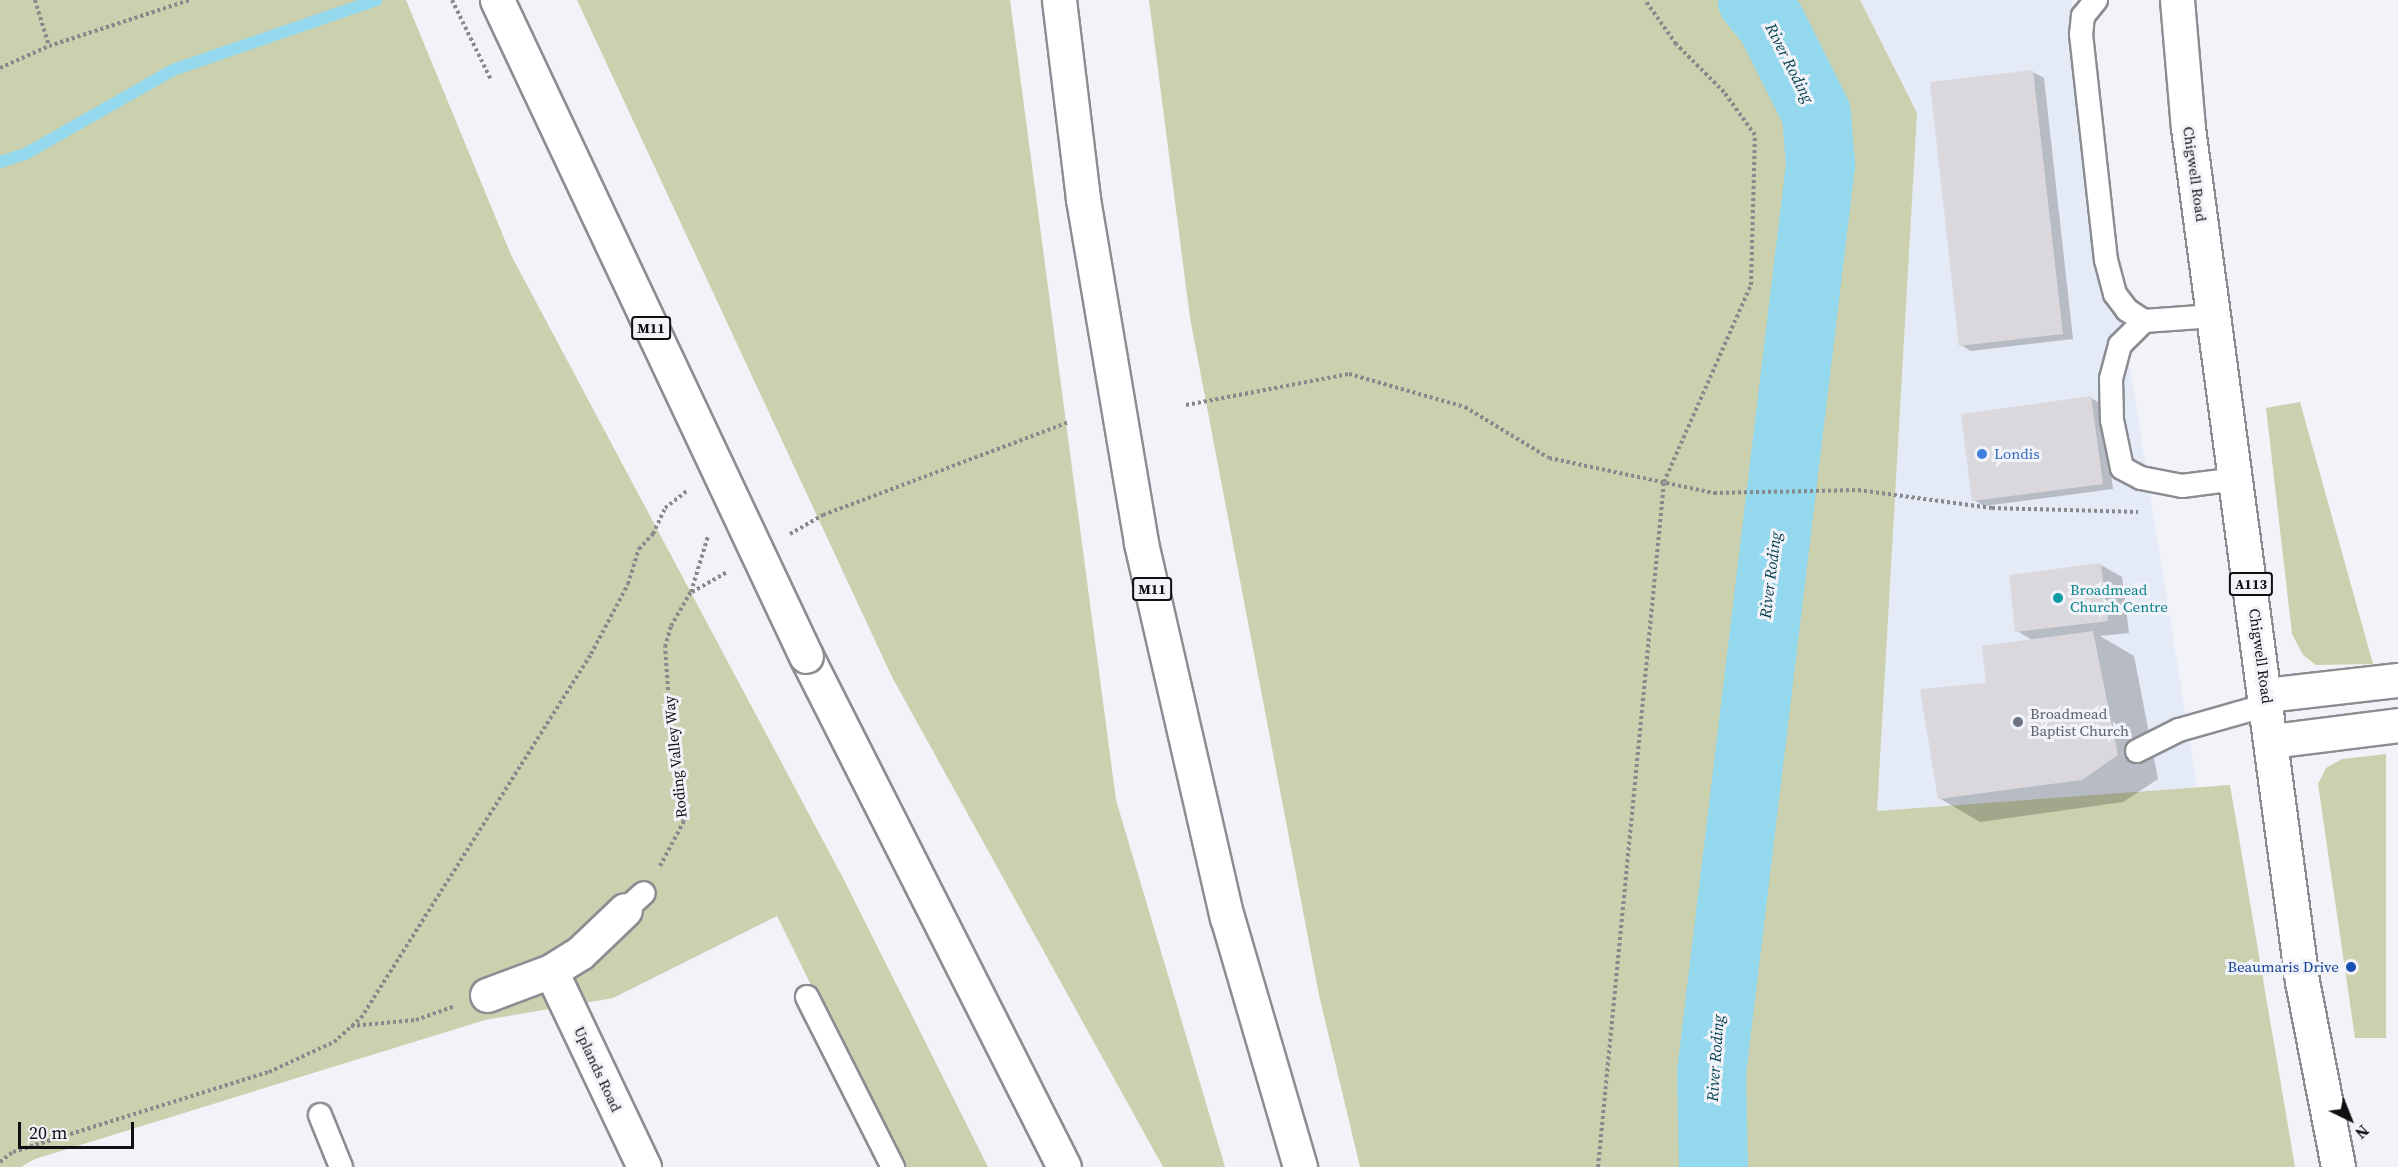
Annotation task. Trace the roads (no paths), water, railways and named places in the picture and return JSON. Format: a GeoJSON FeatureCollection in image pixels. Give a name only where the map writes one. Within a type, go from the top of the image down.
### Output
{"type":"FeatureCollection","features":[{"type":"Feature","properties":{"kind":"main road","name":"M11"},"geometry":{"type":"LineString","coordinates":[[497,0],[806,656],[1064,1167]]}},
{"type":"Feature","properties":{"kind":"main road","name":"M11"},"geometry":{"type":"LineString","coordinates":[[1059,0],[1083,199],[1141,543],[1227,917],[1300,1167]]}},
{"type":"Feature","properties":{"kind":"main road","name":"Chigwell Road"},"geometry":{"type":"LineString","coordinates":[[2177,0],[2188,128],[2267,700],[2302,981],[2338,1167]]}},
{"type":"Feature","properties":{"kind":"main road"},"geometry":{"type":"LineString","coordinates":[[2267,700],[2398,680]]}},
{"type":"Feature","properties":{"kind":"main road"},"geometry":{"type":"LineString","coordinates":[[2272,741],[2398,725]]}},
{"type":"Feature","properties":{"kind":"main road"},"geometry":{"type":"LineString","coordinates":[[487,995],[550,971],[580,952],[635,902]]}},
{"type":"Feature","properties":{"kind":"main road","name":"Uplands Road"},"geometry":{"type":"LineString","coordinates":[[550,971],[644,1167]]}},
{"type":"Feature","properties":{"kind":"lane"},"geometry":{"type":"LineString","coordinates":[[2089,2],[2083,16],[2081,34],[2106,260],[2115,294],[2127,310],[2144,321],[2214,316]]}},
{"type":"Feature","properties":{"kind":"lane"},"geometry":{"type":"LineString","coordinates":[[2144,321],[2120,345],[2111,379],[2112,420],[2122,468],[2141,478],[2182,486],[2236,479]]}},
{"type":"Feature","properties":{"kind":"lane"},"geometry":{"type":"LineString","coordinates":[[2137,751],[2179,730],[2267,700]]}},
{"type":"Feature","properties":{"kind":"lane"},"geometry":{"type":"LineString","coordinates":[[807,997],[892,1167]]}},
{"type":"Feature","properties":{"kind":"lane"},"geometry":{"type":"LineString","coordinates":[[320,1115],[341,1167]]}},
{"type":"Feature","properties":{"kind":"waterway"},"geometry":{"type":"LineString","coordinates":[[0,162],[27,153],[173,70],[376,0]]}},
{"type":"Feature","properties":{"kind":"waterway","name":"River Roding"},"geometry":{"type":"LineString","coordinates":[[1713,1167],[1711,1072],[1820,164],[1816,113],[1771,23],[1752,0]]}},
{"type":"Feature","properties":{"kind":"place","name":"Londis"},"geometry":{"type":"Point","coordinates":[1982,454]}},
{"type":"Feature","properties":{"kind":"place","name":"Broadmead Church Centre"},"geometry":{"type":"Point","coordinates":[2058,598]}},
{"type":"Feature","properties":{"kind":"place","name":"Broadmead Baptist Church"},"geometry":{"type":"Point","coordinates":[2018,722]}},
{"type":"Feature","properties":{"kind":"place","name":"Beaumaris Drive"},"geometry":{"type":"Point","coordinates":[2351,967]}}]}
